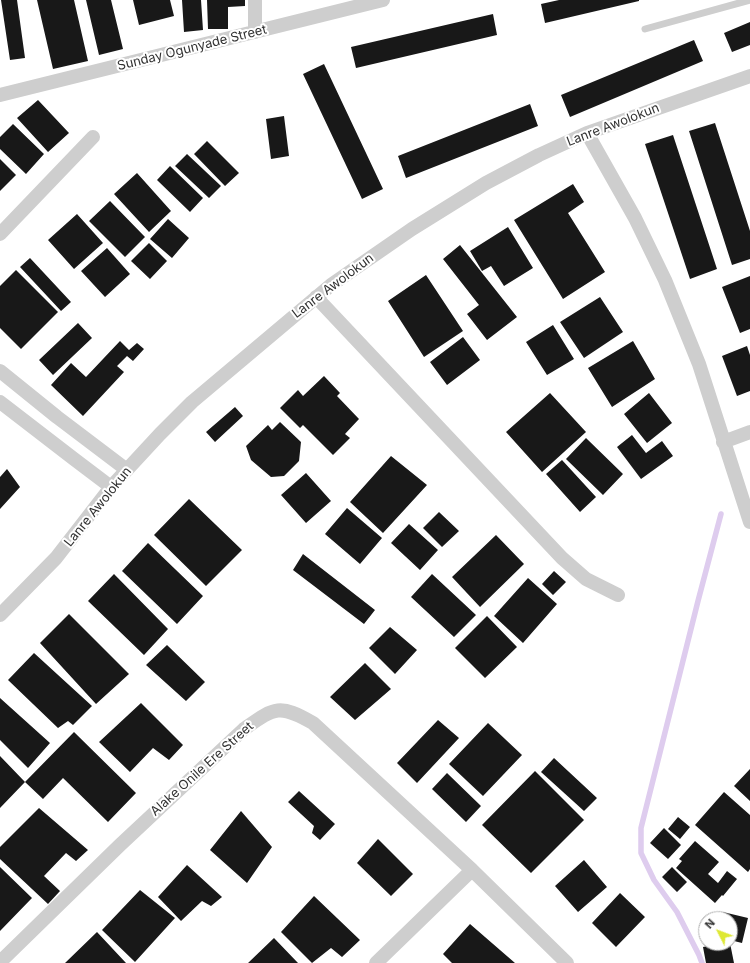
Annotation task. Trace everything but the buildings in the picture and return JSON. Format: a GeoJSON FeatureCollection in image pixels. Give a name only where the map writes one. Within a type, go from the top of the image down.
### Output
{"type":"FeatureCollection","features":[{"type":"Feature","properties":{"kind":"street"},"geometry":{"type":"LineString","coordinates":[[255,0],[255,32]]}},
{"type":"Feature","properties":{"kind":"street","name":"Sunday Ogunyade Street"},"geometry":{"type":"LineString","coordinates":[[0,95],[383,0]]}},
{"type":"Feature","properties":{"kind":"street","name":"Lanre Awolokun"},"geometry":{"type":"LineString","coordinates":[[0,615],[56,558],[111,487],[192,402],[331,285],[412,229],[479,187],[539,155],[587,133],[750,76]]}},
{"type":"Feature","properties":{"kind":"street"},"geometry":{"type":"LineString","coordinates":[[587,133],[635,218],[665,280],[699,364],[750,522]]}},
{"type":"Feature","properties":{"kind":"street"},"geometry":{"type":"LineString","coordinates":[[0,234],[93,137]]}},
{"type":"Feature","properties":{"kind":"street"},"geometry":{"type":"LineString","coordinates":[[316,297],[562,558],[586,579],[618,595]]}},
{"type":"Feature","properties":{"kind":"street"},"geometry":{"type":"LineString","coordinates":[[0,371],[57,417],[127,470]]}},
{"type":"Feature","properties":{"kind":"street"},"geometry":{"type":"LineString","coordinates":[[0,402],[111,487]]}},
{"type":"Feature","properties":{"kind":"street"},"geometry":{"type":"LineString","coordinates":[[723,442],[750,432]]}},
{"type":"Feature","properties":{"kind":"street","name":"Alake Onile Ere Street"},"geometry":{"type":"LineString","coordinates":[[0,962],[120,844],[244,729],[262,716],[278,710],[295,713],[312,723],[472,870],[567,963]]}},
{"type":"Feature","properties":{"kind":"street"},"geometry":{"type":"LineString","coordinates":[[376,963],[472,870]]}},
{"type":"Feature","properties":{"kind":"lane"},"geometry":{"type":"LineString","coordinates":[[645,29],[750,0]]}},
{"type":"Feature","properties":{"kind":"waterway"},"geometry":{"type":"LineString","coordinates":[[702,963],[677,912],[654,880],[641,853],[641,828],[721,514]]}}]}
